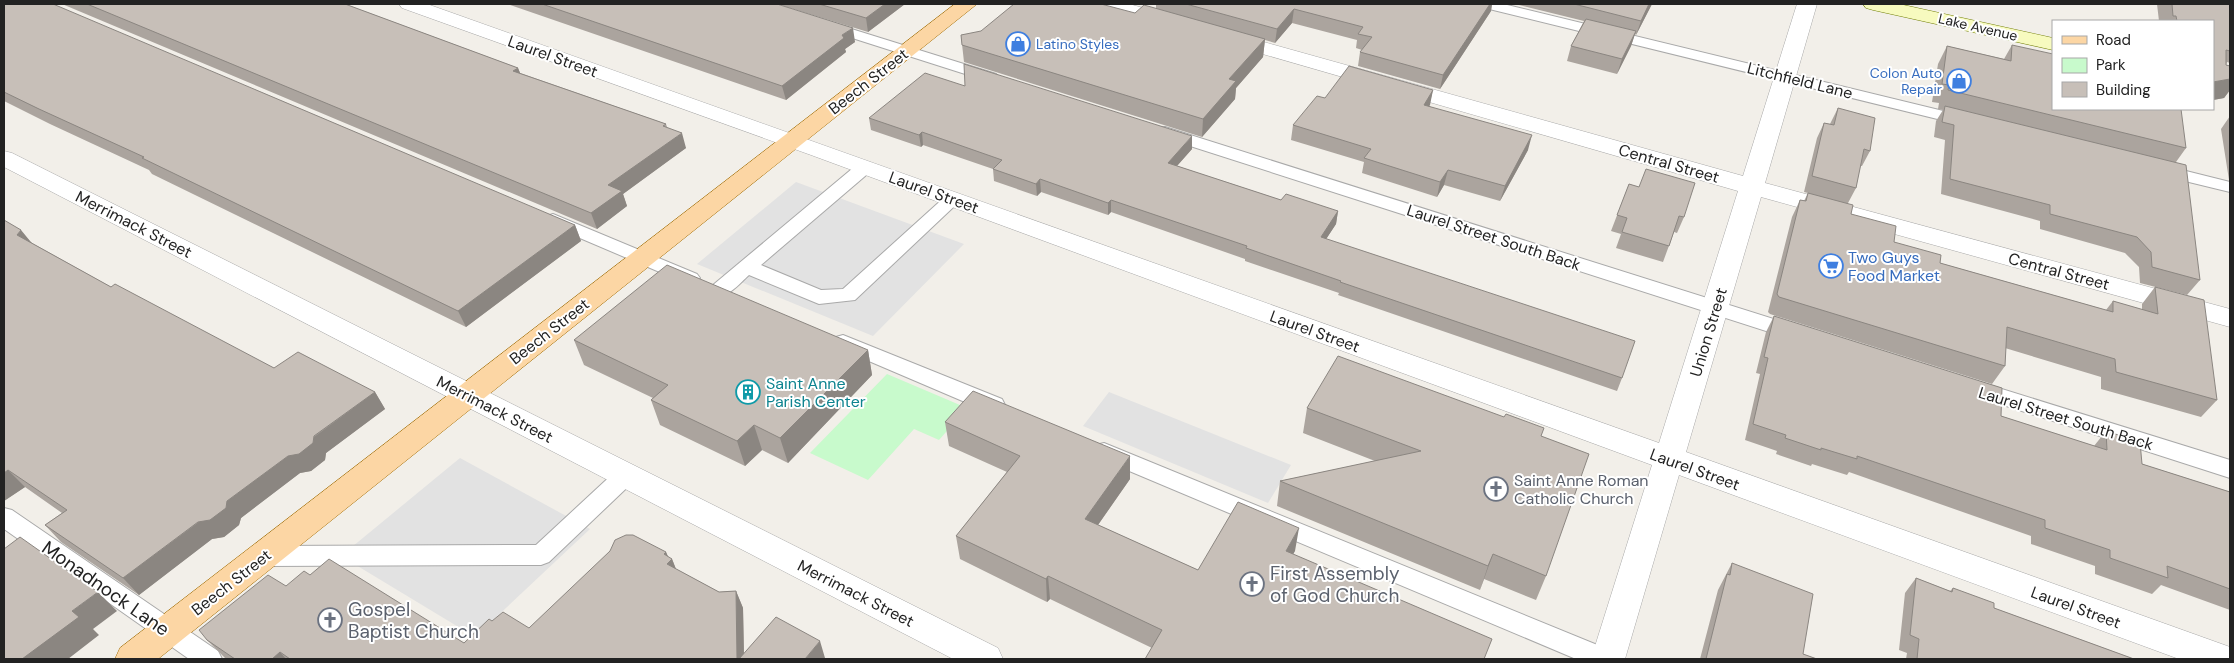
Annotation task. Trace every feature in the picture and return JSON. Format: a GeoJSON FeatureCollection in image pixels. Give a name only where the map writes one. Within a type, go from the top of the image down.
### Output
{"type":"FeatureCollection","features":[{"type":"Feature","properties":{"kind":"main road","name":"Beech Street"},"geometry":{"type":"LineString","coordinates":[[132,659],[967,4]]}},
{"type":"Feature","properties":{"kind":"street","name":"Laurel Street"},"geometry":{"type":"LineString","coordinates":[[409,4],[793,140],[2220,659]]}},
{"type":"Feature","properties":{"kind":"street","name":"Central Street"},"geometry":{"type":"LineString","coordinates":[[1108,4],[1752,186],[2230,318]]}},
{"type":"Feature","properties":{"kind":"street","name":"Union Street"},"geometry":{"type":"LineString","coordinates":[[1608,659],[1807,4]]}},
{"type":"Feature","properties":{"kind":"street","name":"Lake Avenue"},"geometry":{"type":"LineString","coordinates":[[1874,4],[2052,44]]}},
{"type":"Feature","properties":{"kind":"street","name":"Merrimack Street"},"geometry":{"type":"LineString","coordinates":[[4,158],[986,659]]}},
{"type":"Feature","properties":{"kind":"lane","name":"Litchfield Lane"},"geometry":{"type":"LineString","coordinates":[[1486,4],[1981,125]]}},
{"type":"Feature","properties":{"kind":"lane"},"geometry":{"type":"LineString","coordinates":[[812,20],[1008,82]]}},
{"type":"Feature","properties":{"kind":"lane","name":"Laurel Street South Back"},"geometry":{"type":"LineString","coordinates":[[1150,128],[1814,338]]}},
{"type":"Feature","properties":{"kind":"lane"},"geometry":{"type":"LineString","coordinates":[[2144,165],[2230,187]]}},
{"type":"Feature","properties":{"kind":"lane"},"geometry":{"type":"LineString","coordinates":[[720,290],[866,167]]}},
{"type":"Feature","properties":{"kind":"lane"},"geometry":{"type":"LineString","coordinates":[[747,267],[819,297],[848,295],[953,198]]}},
{"type":"Feature","properties":{"kind":"lane"},"geometry":{"type":"LineString","coordinates":[[535,212],[738,298]]}},
{"type":"Feature","properties":{"kind":"lane"},"geometry":{"type":"LineString","coordinates":[[830,336],[1013,413]]}},
{"type":"Feature","properties":{"kind":"lane","name":"Laurel Street South Back"},"geometry":{"type":"LineString","coordinates":[[1956,383],[2230,469]]}},
{"type":"Feature","properties":{"kind":"lane"},"geometry":{"type":"LineString","coordinates":[[1086,443],[1603,659]]}},
{"type":"Feature","properties":{"kind":"lane"},"geometry":{"type":"LineString","coordinates":[[264,556],[541,555],[626,475]]}},
{"type":"Feature","properties":{"kind":"lane","name":"Monadnock Lane"},"geometry":{"type":"LineString","coordinates":[[4,517],[209,659]]}},
{"type":"Feature","properties":{"kind":"green space"},"geometry":{"type":"Polygon","coordinates":[[[887,374],[967,408],[939,440],[914,429],[868,480],[810,453],[887,374]]]}},
{"type":"Feature","properties":{"kind":"shaded area"},"geometry":{"type":"Polygon","coordinates":[[[796,182],[964,244],[873,336],[697,264],[796,182]]]}},
{"type":"Feature","properties":{"kind":"shaded area"},"geometry":{"type":"Polygon","coordinates":[[[1109,392],[1291,465],[1268,503],[1083,426],[1109,392]]]}},
{"type":"Feature","properties":{"kind":"shaded area"},"geometry":{"type":"Polygon","coordinates":[[[460,458],[590,529],[475,637],[341,556],[460,458]]]}},
{"type":"Feature","properties":{"kind":"building"},"geometry":{"type":"Polygon","coordinates":[[[4,4],[53,4],[575,225],[458,311],[142,158],[144,157],[4,92],[4,4]]]}},
{"type":"Feature","properties":{"kind":"building"},"geometry":{"type":"Polygon","coordinates":[[[87,4],[345,4],[518,68],[513,71],[666,124],[663,126],[682,133],[608,185],[622,191],[591,213],[87,4]]]}},
{"type":"Feature","properties":{"kind":"building"},"geometry":{"type":"Polygon","coordinates":[[[542,4],[777,4],[853,28],[842,35],[844,38],[782,86],[542,4]]]}},
{"type":"Feature","properties":{"kind":"building"},"geometry":{"type":"Polygon","coordinates":[[[819,4],[885,4],[866,18],[819,4]]]}},
{"type":"Feature","properties":{"kind":"building"},"geometry":{"type":"Polygon","coordinates":[[[1014,4],[1101,4],[1135,13],[1144,5],[1265,39],[1229,79],[1236,81],[1203,119],[962,45],[961,35],[981,31],[1014,4]]]}},
{"type":"Feature","properties":{"kind":"building"},"geometry":{"type":"Polygon","coordinates":[[[1186,4],[1490,4],[1443,75],[1360,52],[1372,37],[1358,34],[1363,27],[1294,9],[1277,29],[1186,4]]]}},
{"type":"Feature","properties":{"kind":"building"},"geometry":{"type":"Polygon","coordinates":[[[1574,4],[1649,4],[1641,21],[1574,4]]]}},
{"type":"Feature","properties":{"kind":"building"},"geometry":{"type":"Polygon","coordinates":[[[2172,4],[2230,4],[2230,51],[2226,50],[2226,65],[2230,66],[2230,79],[2214,82],[2214,20],[2177,20],[2176,16],[2173,16],[2172,4]]]}},
{"type":"Feature","properties":{"kind":"building"},"geometry":{"type":"Polygon","coordinates":[[[1586,19],[1636,31],[1622,59],[1571,46],[1586,19]]]}},
{"type":"Feature","properties":{"kind":"building"},"geometry":{"type":"Polygon","coordinates":[[[2012,45],[2052,54],[2052,110],[2181,110],[2186,148],[1948,90],[1949,85],[1942,84],[1947,46],[2011,61],[2012,45]]]}},
{"type":"Feature","properties":{"kind":"building"},"geometry":{"type":"Polygon","coordinates":[[[964,64],[1192,136],[1168,163],[1281,200],[1286,194],[1338,211],[1321,237],[1635,341],[1622,378],[1340,282],[1246,248],[1247,246],[1111,200],[1108,203],[1040,179],[1036,184],[993,169],[1002,160],[922,132],[919,135],[869,118],[925,73],[965,86],[964,64]]]}},
{"type":"Feature","properties":{"kind":"building"},"geometry":{"type":"Polygon","coordinates":[[[1349,66],[1433,90],[1424,105],[1532,135],[1505,186],[1448,170],[1440,182],[1364,158],[1371,149],[1293,125],[1317,96],[1325,98],[1349,66]]]}},
{"type":"Feature","properties":{"kind":"building"},"geometry":{"type":"Polygon","coordinates":[[[1945,106],[2186,165],[2200,280],[2152,267],[2151,252],[2137,237],[2050,214],[2050,205],[1950,179],[1954,125],[1942,122],[1945,106]]]}},
{"type":"Feature","properties":{"kind":"building"},"geometry":{"type":"Polygon","coordinates":[[[1838,108],[1875,118],[1870,151],[1864,149],[1856,188],[1812,176],[1824,123],[1834,125],[1838,108]]]}},
{"type":"Feature","properties":{"kind":"building"},"geometry":{"type":"Polygon","coordinates":[[[1646,169],[1695,183],[1684,217],[1679,216],[1669,246],[1622,232],[1627,218],[1617,215],[1629,184],[1639,187],[1646,169]]]}},
{"type":"Feature","properties":{"kind":"building"},"geometry":{"type":"Polygon","coordinates":[[[1808,193],[1853,205],[1851,214],[1896,226],[1894,242],[1941,255],[1940,263],[2113,312],[2113,301],[2158,314],[2155,287],[2204,300],[2217,400],[2116,372],[2115,359],[2007,327],[2005,366],[1779,297],[1777,294],[1800,200],[1806,201],[1808,193]]]}},
{"type":"Feature","properties":{"kind":"building"},"geometry":{"type":"Polygon","coordinates":[[[4,220],[21,230],[17,235],[111,287],[115,284],[274,368],[298,352],[375,392],[314,436],[313,443],[299,454],[288,456],[227,501],[226,508],[210,520],[198,522],[123,578],[45,525],[67,510],[8,470],[4,473],[4,220]]]}},
{"type":"Feature","properties":{"kind":"building","name":"Saint Anne Parish Center"},"geometry":{"type":"Polygon","coordinates":[[[667,265],[868,350],[780,438],[754,425],[737,441],[651,400],[668,385],[574,340],[667,265]]]}},
{"type":"Feature","properties":{"kind":"building"},"geometry":{"type":"Polygon","coordinates":[[[1774,316],[2002,388],[2001,416],[2107,450],[2106,431],[2140,442],[2142,464],[2230,492],[2230,589],[2167,566],[2168,578],[2110,558],[2110,550],[2045,528],[2045,520],[1857,456],[1857,459],[1821,448],[1821,450],[1785,438],[1786,435],[1753,424],[1768,358],[1764,357],[1774,316]]]}},
{"type":"Feature","properties":{"kind":"building","name":"Saint Anne Roman Catholic Church"},"geometry":{"type":"Polygon","coordinates":[[[1338,356],[1504,417],[1506,414],[1544,428],[1541,436],[1589,454],[1546,576],[1493,554],[1488,566],[1280,481],[1421,451],[1307,408],[1338,356]]]}},
{"type":"Feature","properties":{"kind":"building"},"geometry":{"type":"Polygon","coordinates":[[[973,391],[1130,456],[1085,519],[1198,570],[1238,502],[1299,528],[1286,551],[1492,639],[1484,659],[1145,659],[1162,630],[1048,576],[1046,579],[956,536],[1020,456],[945,422],[973,391]]]}},
{"type":"Feature","properties":{"kind":"building"},"geometry":{"type":"Polygon","coordinates":[[[626,535],[633,535],[666,552],[664,554],[672,559],[667,564],[719,592],[736,591],[737,659],[290,659],[280,652],[272,659],[235,659],[207,640],[199,630],[268,575],[286,586],[304,571],[310,575],[329,559],[464,643],[489,619],[492,621],[503,612],[529,628],[610,551],[615,540],[626,535]]]}},
{"type":"Feature","properties":{"kind":"building"},"geometry":{"type":"Polygon","coordinates":[[[20,537],[98,592],[72,611],[79,617],[22,659],[6,659],[4,657],[4,549],[20,537]]]}},
{"type":"Feature","properties":{"kind":"building"},"geometry":{"type":"Polygon","coordinates":[[[1732,563],[1813,594],[1803,654],[1817,659],[1706,659],[1727,574],[1730,575],[1732,563]]]}},
{"type":"Feature","properties":{"kind":"building"},"geometry":{"type":"Polygon","coordinates":[[[1916,578],[1952,592],[1953,588],[1994,603],[1994,608],[2134,659],[1917,659],[1919,639],[1910,635],[1916,578]]]}},
{"type":"Feature","properties":{"kind":"building"},"geometry":{"type":"Polygon","coordinates":[[[776,617],[820,641],[805,659],[739,659],[776,617]]]}},
{"type":"Feature","properties":{"kind":"place","name":"Latino Styles"},"geometry":{"type":"Point","coordinates":[1018,44]}},
{"type":"Feature","properties":{"kind":"place","name":"Colon Auto Repair"},"geometry":{"type":"Point","coordinates":[1959,81]}},
{"type":"Feature","properties":{"kind":"place","name":"Two Guys Food Market"},"geometry":{"type":"Point","coordinates":[1831,266]}},
{"type":"Feature","properties":{"kind":"place","name":"Saint Anne Parish Center"},"geometry":{"type":"Point","coordinates":[748,392]}},
{"type":"Feature","properties":{"kind":"place","name":"Saint Anne Roman Catholic Church"},"geometry":{"type":"Point","coordinates":[1496,489]}},
{"type":"Feature","properties":{"kind":"place","name":"First Assembly of God Church"},"geometry":{"type":"Point","coordinates":[1252,584]}},
{"type":"Feature","properties":{"kind":"place","name":"Gospel Baptist Church"},"geometry":{"type":"Point","coordinates":[330,620]}}]}
